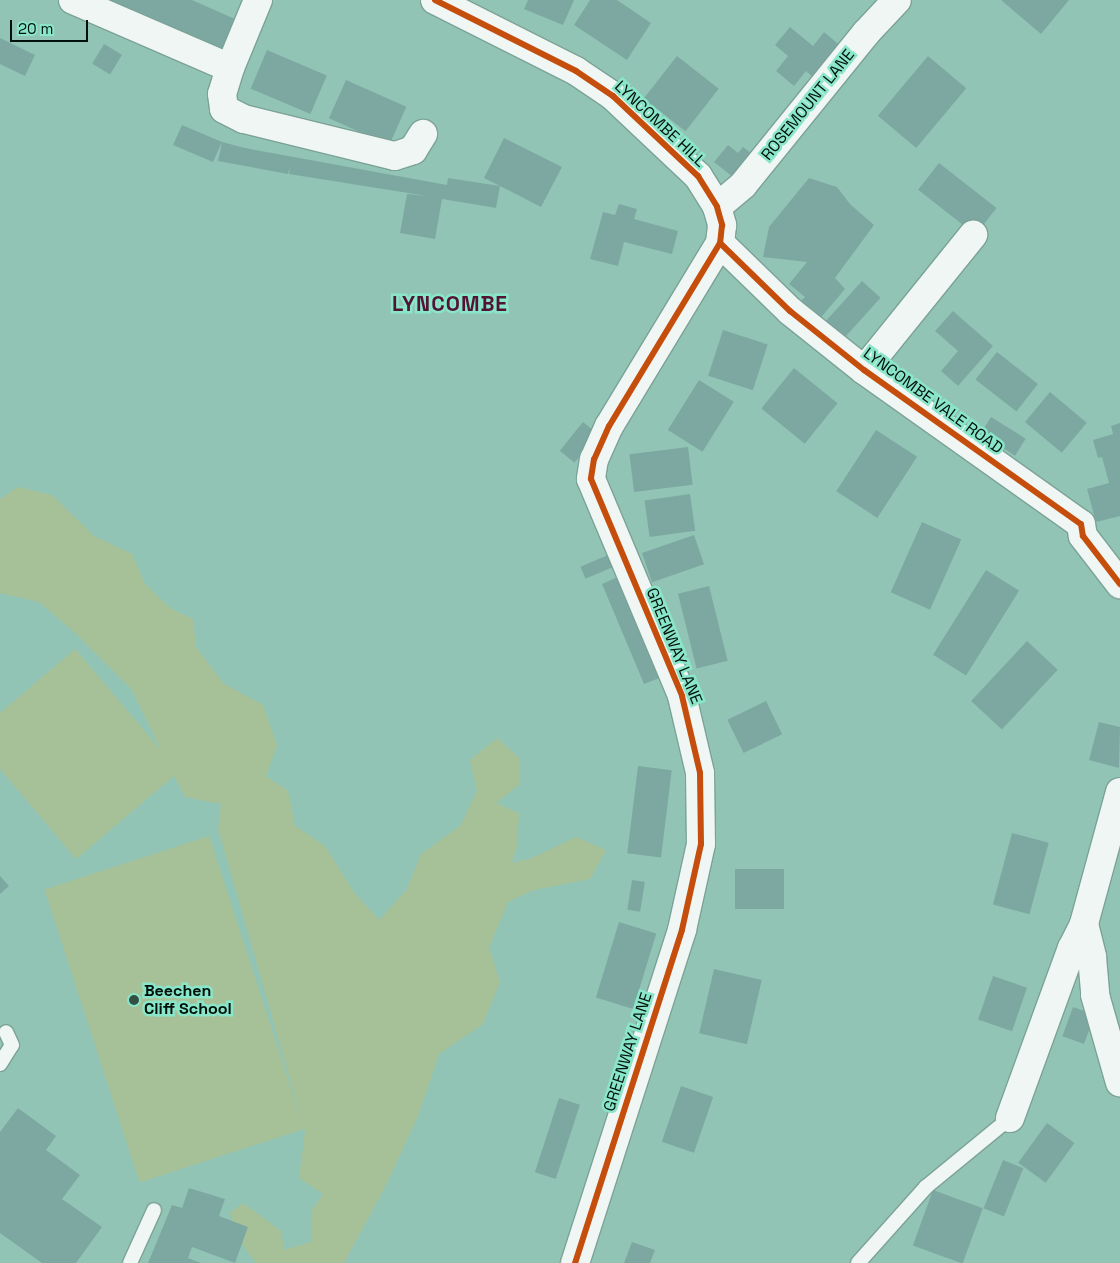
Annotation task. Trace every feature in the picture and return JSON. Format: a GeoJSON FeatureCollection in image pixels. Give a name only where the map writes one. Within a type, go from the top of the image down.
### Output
{"type":"FeatureCollection","features":[{"type":"Feature","properties":{"kind":"street"},"geometry":{"type":"LineString","coordinates":[[73,0],[230,68]]}},
{"type":"Feature","properties":{"kind":"street"},"geometry":{"type":"LineString","coordinates":[[258,0],[230,68],[222,94],[224,109],[244,119],[395,156],[413,150],[423,134]]}},
{"type":"Feature","properties":{"kind":"street","name":"LYNCOMBE HILL"},"geometry":{"type":"LineString","coordinates":[[435,0],[576,71],[612,96],[698,176],[717,207],[722,226],[720,243]]}},
{"type":"Feature","properties":{"kind":"street","name":"ROSEMOUNT LANE"},"geometry":{"type":"LineString","coordinates":[[717,207],[749,178],[866,32],[897,0]]}},
{"type":"Feature","properties":{"kind":"street"},"geometry":{"type":"LineString","coordinates":[[864,370],[973,235]]}},
{"type":"Feature","properties":{"kind":"street","name":"LYNCOMBE VALE ROAD"},"geometry":{"type":"LineString","coordinates":[[720,243],[790,311],[864,370],[1081,524],[1083,536],[1120,584]]}},
{"type":"Feature","properties":{"kind":"street","name":"GREENWAY LANE"},"geometry":{"type":"LineString","coordinates":[[575,1263],[682,930],[702,844],[700,773],[682,696],[590,480],[594,459],[608,426],[720,243]]}},
{"type":"Feature","properties":{"kind":"street"},"geometry":{"type":"LineString","coordinates":[[1010,1118],[1072,948],[1084,924],[1120,792]]}},
{"type":"Feature","properties":{"kind":"street"},"geometry":{"type":"LineString","coordinates":[[1084,924],[1092,957],[1095,995],[1120,1083]]}},
{"type":"Feature","properties":{"kind":"lane"},"geometry":{"type":"LineString","coordinates":[[0,1064],[12,1045],[6,1032]]}},
{"type":"Feature","properties":{"kind":"lane"},"geometry":{"type":"LineString","coordinates":[[858,1263],[926,1187],[1010,1118]]}},
{"type":"Feature","properties":{"kind":"lane"},"geometry":{"type":"LineString","coordinates":[[130,1263],[154,1210]]}},
{"type":"Feature","properties":{"kind":"green space"},"geometry":{"type":"Polygon","coordinates":[[[18,487],[52,495],[94,536],[132,554],[145,584],[170,608],[193,619],[196,647],[223,683],[263,705],[277,745],[266,776],[288,791],[295,826],[325,846],[353,891],[379,920],[407,889],[421,854],[461,825],[477,790],[470,760],[497,738],[519,758],[520,784],[496,803],[519,813],[517,846],[512,863],[532,858],[576,837],[606,850],[590,879],[534,890],[508,902],[489,947],[500,982],[483,1024],[439,1054],[418,1116],[386,1185],[344,1263],[256,1263],[237,1237],[230,1213],[243,1203],[281,1231],[284,1250],[311,1242],[311,1211],[323,1194],[299,1178],[305,1132],[218,828],[221,804],[185,797],[174,776],[76,859],[0,769],[0,713],[75,649],[161,750],[132,690],[75,633],[39,602],[0,593],[0,499],[18,487]]]}},
{"type":"Feature","properties":{"kind":"green space"},"geometry":{"type":"Polygon","coordinates":[[[209,836],[304,1129],[140,1182],[44,889],[209,836]]]}},
{"type":"Feature","properties":{"kind":"building"},"geometry":{"type":"Polygon","coordinates":[[[107,0],[192,0],[244,23],[230,54],[107,0]]]}},
{"type":"Feature","properties":{"kind":"building"},"geometry":{"type":"Polygon","coordinates":[[[528,0],[574,0],[563,25],[524,9],[528,0]]]}},
{"type":"Feature","properties":{"kind":"building"},"geometry":{"type":"Polygon","coordinates":[[[590,0],[617,0],[651,23],[627,60],[574,25],[590,0]]]}},
{"type":"Feature","properties":{"kind":"building"},"geometry":{"type":"Polygon","coordinates":[[[1001,0],[1069,0],[1041,34],[1001,0]]]}},
{"type":"Feature","properties":{"kind":"building"},"geometry":{"type":"Polygon","coordinates":[[[790,27],[813,46],[824,32],[843,48],[816,80],[806,71],[794,86],[776,71],[788,56],[775,45],[790,27]]]}},
{"type":"Feature","properties":{"kind":"building"},"geometry":{"type":"Polygon","coordinates":[[[0,38],[35,55],[25,76],[0,64],[0,38]]]}},
{"type":"Feature","properties":{"kind":"building"},"geometry":{"type":"Polygon","coordinates":[[[104,44],[122,55],[110,75],[92,64],[104,44]]]}},
{"type":"Feature","properties":{"kind":"building"},"geometry":{"type":"Polygon","coordinates":[[[267,50],[327,75],[310,114],[251,89],[267,50]]]}},
{"type":"Feature","properties":{"kind":"building"},"geometry":{"type":"Polygon","coordinates":[[[677,56],[719,89],[686,131],[644,99],[677,56]]]}},
{"type":"Feature","properties":{"kind":"building"},"geometry":{"type":"Polygon","coordinates":[[[928,56],[966,88],[916,148],[878,116],[928,56]]]}},
{"type":"Feature","properties":{"kind":"building"},"geometry":{"type":"Polygon","coordinates":[[[346,80],[406,107],[389,145],[329,118],[346,80]]]}},
{"type":"Feature","properties":{"kind":"building"},"geometry":{"type":"Polygon","coordinates":[[[182,125],[222,142],[213,162],[173,145],[182,125]]]}},
{"type":"Feature","properties":{"kind":"building"},"geometry":{"type":"Polygon","coordinates":[[[504,138],[562,167],[541,207],[484,178],[504,138]]]}},
{"type":"Feature","properties":{"kind":"building"},"geometry":{"type":"Polygon","coordinates":[[[222,142],[245,148],[447,185],[448,178],[500,186],[496,208],[442,199],[435,239],[400,233],[407,194],[427,196],[289,174],[290,166],[288,174],[218,161],[222,142]]]}},
{"type":"Feature","properties":{"kind":"building"},"geometry":{"type":"Polygon","coordinates":[[[728,145],[738,153],[743,147],[752,154],[733,177],[714,162],[728,145]]]}},
{"type":"Feature","properties":{"kind":"building"},"geometry":{"type":"Polygon","coordinates":[[[939,163],[997,208],[976,235],[918,190],[939,163]]]}},
{"type":"Feature","properties":{"kind":"building"},"geometry":{"type":"Polygon","coordinates":[[[809,178],[837,187],[850,204],[874,225],[835,278],[845,289],[812,328],[790,311],[805,297],[789,284],[807,262],[763,257],[769,227],[809,178]]]}},
{"type":"Feature","properties":{"kind":"building"},"geometry":{"type":"Polygon","coordinates":[[[619,204],[637,209],[634,219],[678,231],[672,254],[624,242],[618,266],[590,259],[603,212],[615,215],[619,204]]]}},
{"type":"Feature","properties":{"kind":"building"},"geometry":{"type":"Polygon","coordinates":[[[862,281],[881,298],[841,342],[823,325],[862,281]]]}},
{"type":"Feature","properties":{"kind":"building"},"geometry":{"type":"Polygon","coordinates":[[[953,311],[993,346],[958,386],[941,371],[958,351],[935,331],[953,311]]]}},
{"type":"Feature","properties":{"kind":"building"},"geometry":{"type":"Polygon","coordinates":[[[723,330],[768,345],[753,390],[708,376],[723,330]]]}},
{"type":"Feature","properties":{"kind":"building"},"geometry":{"type":"Polygon","coordinates":[[[997,352],[1038,384],[1016,412],[975,380],[997,352]]]}},
{"type":"Feature","properties":{"kind":"building"},"geometry":{"type":"Polygon","coordinates":[[[794,368],[838,403],[805,444],[761,408],[794,368]]]}},
{"type":"Feature","properties":{"kind":"building"},"geometry":{"type":"Polygon","coordinates":[[[699,380],[734,402],[703,452],[668,430],[699,380]]]}},
{"type":"Feature","properties":{"kind":"building"},"geometry":{"type":"Polygon","coordinates":[[[1050,392],[1087,423],[1062,453],[1025,422],[1050,392]]]}},
{"type":"Feature","properties":{"kind":"building"},"geometry":{"type":"Polygon","coordinates":[[[991,417],[1026,439],[1015,456],[980,434],[991,417]]]}},
{"type":"Feature","properties":{"kind":"building"},"geometry":{"type":"Polygon","coordinates":[[[583,422],[598,434],[574,463],[560,451],[583,422]]]}},
{"type":"Feature","properties":{"kind":"building"},"geometry":{"type":"Polygon","coordinates":[[[1120,423],[1120,516],[1096,522],[1087,489],[1109,483],[1102,457],[1098,458],[1093,440],[1113,434],[1111,426],[1120,423]]]}},
{"type":"Feature","properties":{"kind":"building"},"geometry":{"type":"Polygon","coordinates":[[[876,430],[917,457],[877,518],[836,491],[876,430]]]}},
{"type":"Feature","properties":{"kind":"building"},"geometry":{"type":"Polygon","coordinates":[[[688,447],[693,485],[634,492],[629,454],[688,447]]]}},
{"type":"Feature","properties":{"kind":"building"},"geometry":{"type":"Polygon","coordinates":[[[690,494],[695,531],[650,537],[644,500],[690,494]]]}},
{"type":"Feature","properties":{"kind":"building"},"geometry":{"type":"Polygon","coordinates":[[[922,522],[961,539],[930,610],[891,592],[922,522]]]}},
{"type":"Feature","properties":{"kind":"building"},"geometry":{"type":"Polygon","coordinates":[[[694,535],[704,564],[652,582],[642,553],[694,535]]]}},
{"type":"Feature","properties":{"kind":"building"},"geometry":{"type":"Polygon","coordinates":[[[608,555],[613,567],[585,579],[580,567],[608,555]]]}},
{"type":"Feature","properties":{"kind":"building"},"geometry":{"type":"Polygon","coordinates":[[[986,570],[1019,591],[966,675],[933,655],[986,570]]]}},
{"type":"Feature","properties":{"kind":"building"},"geometry":{"type":"Polygon","coordinates":[[[622,575],[638,609],[627,614],[641,609],[667,675],[644,684],[602,584],[622,575]]]}},
{"type":"Feature","properties":{"kind":"building"},"geometry":{"type":"Polygon","coordinates":[[[709,586],[728,661],[697,668],[678,594],[709,586]]]}},
{"type":"Feature","properties":{"kind":"building"},"geometry":{"type":"Polygon","coordinates":[[[1027,641],[1058,670],[1002,730],[971,701],[1027,641]]]}},
{"type":"Feature","properties":{"kind":"building"},"geometry":{"type":"Polygon","coordinates":[[[766,701],[782,734],[744,753],[727,720],[766,701]]]}},
{"type":"Feature","properties":{"kind":"building"},"geometry":{"type":"Polygon","coordinates":[[[1099,722],[1120,727],[1119,768],[1089,760],[1099,722]]]}},
{"type":"Feature","properties":{"kind":"building"},"geometry":{"type":"Polygon","coordinates":[[[638,766],[672,770],[661,857],[627,853],[638,766]]]}},
{"type":"Feature","properties":{"kind":"building"},"geometry":{"type":"Polygon","coordinates":[[[1012,833],[1049,843],[1030,914],[993,904],[1012,833]]]}},
{"type":"Feature","properties":{"kind":"building"},"geometry":{"type":"Polygon","coordinates":[[[735,869],[784,869],[784,909],[735,909],[735,869]]]}},
{"type":"Feature","properties":{"kind":"building"},"geometry":{"type":"Polygon","coordinates":[[[0,876],[9,886],[0,894],[0,876]]]}},
{"type":"Feature","properties":{"kind":"building"},"geometry":{"type":"Polygon","coordinates":[[[632,880],[645,882],[640,912],[627,910],[632,880]]]}},
{"type":"Feature","properties":{"kind":"building"},"geometry":{"type":"Polygon","coordinates":[[[619,922],[656,933],[633,1009],[596,998],[619,922]]]}},
{"type":"Feature","properties":{"kind":"building"},"geometry":{"type":"Polygon","coordinates":[[[714,969],[762,980],[747,1044],[699,1033],[714,969]]]}},
{"type":"Feature","properties":{"kind":"building"},"geometry":{"type":"Polygon","coordinates":[[[993,976],[1027,988],[1012,1031],[978,1019],[993,976]]]}},
{"type":"Feature","properties":{"kind":"building"},"geometry":{"type":"Polygon","coordinates":[[[1073,1007],[1095,1015],[1084,1044],[1062,1036],[1073,1007]]]}},
{"type":"Feature","properties":{"kind":"building"},"geometry":{"type":"Polygon","coordinates":[[[681,1086],[713,1097],[694,1153],[662,1142],[681,1086]]]}},
{"type":"Feature","properties":{"kind":"building"},"geometry":{"type":"Polygon","coordinates":[[[559,1098],[580,1105],[556,1179],[535,1172],[559,1098]]]}},
{"type":"Feature","properties":{"kind":"building"},"geometry":{"type":"Polygon","coordinates":[[[18,1108],[56,1136],[46,1150],[80,1175],[62,1199],[102,1227],[76,1263],[42,1263],[0,1233],[0,1132],[18,1108]]]}},
{"type":"Feature","properties":{"kind":"building"},"geometry":{"type":"Polygon","coordinates":[[[1047,1123],[1075,1143],[1046,1183],[1018,1163],[1047,1123]]]}},
{"type":"Feature","properties":{"kind":"building"},"geometry":{"type":"Polygon","coordinates":[[[1003,1160],[1023,1168],[1004,1216],[984,1208],[1003,1160]]]}},
{"type":"Feature","properties":{"kind":"building"},"geometry":{"type":"Polygon","coordinates":[[[189,1188],[225,1199],[219,1216],[248,1227],[235,1263],[192,1247],[188,1258],[201,1263],[148,1263],[172,1205],[182,1208],[189,1188]]]}},
{"type":"Feature","properties":{"kind":"building"},"geometry":{"type":"Polygon","coordinates":[[[933,1190],[983,1208],[963,1263],[913,1245],[933,1190]]]}},
{"type":"Feature","properties":{"kind":"building"},"geometry":{"type":"Polygon","coordinates":[[[632,1242],[655,1250],[650,1263],[624,1263],[632,1242]]]}},
{"type":"Feature","properties":{"kind":"cycle path"},"geometry":{"type":"LineString","coordinates":[[435,0],[576,71],[613,96],[698,176],[717,207],[722,225],[720,243],[609,426],[594,459],[591,479],[682,696],[700,773],[701,844],[682,930],[575,1263]]}},
{"type":"Feature","properties":{"kind":"cycle path"},"geometry":{"type":"LineString","coordinates":[[720,243],[790,311],[864,370],[1081,524],[1083,536],[1120,584]]}},
{"type":"Feature","properties":{"kind":"place","name":"Beechen Cliff School"},"geometry":{"type":"Point","coordinates":[134,1000]}},
{"type":"Feature","properties":{"kind":"district","name":"LYNCOMBE"},"geometry":{"type":"Point","coordinates":[450,304]}}]}
